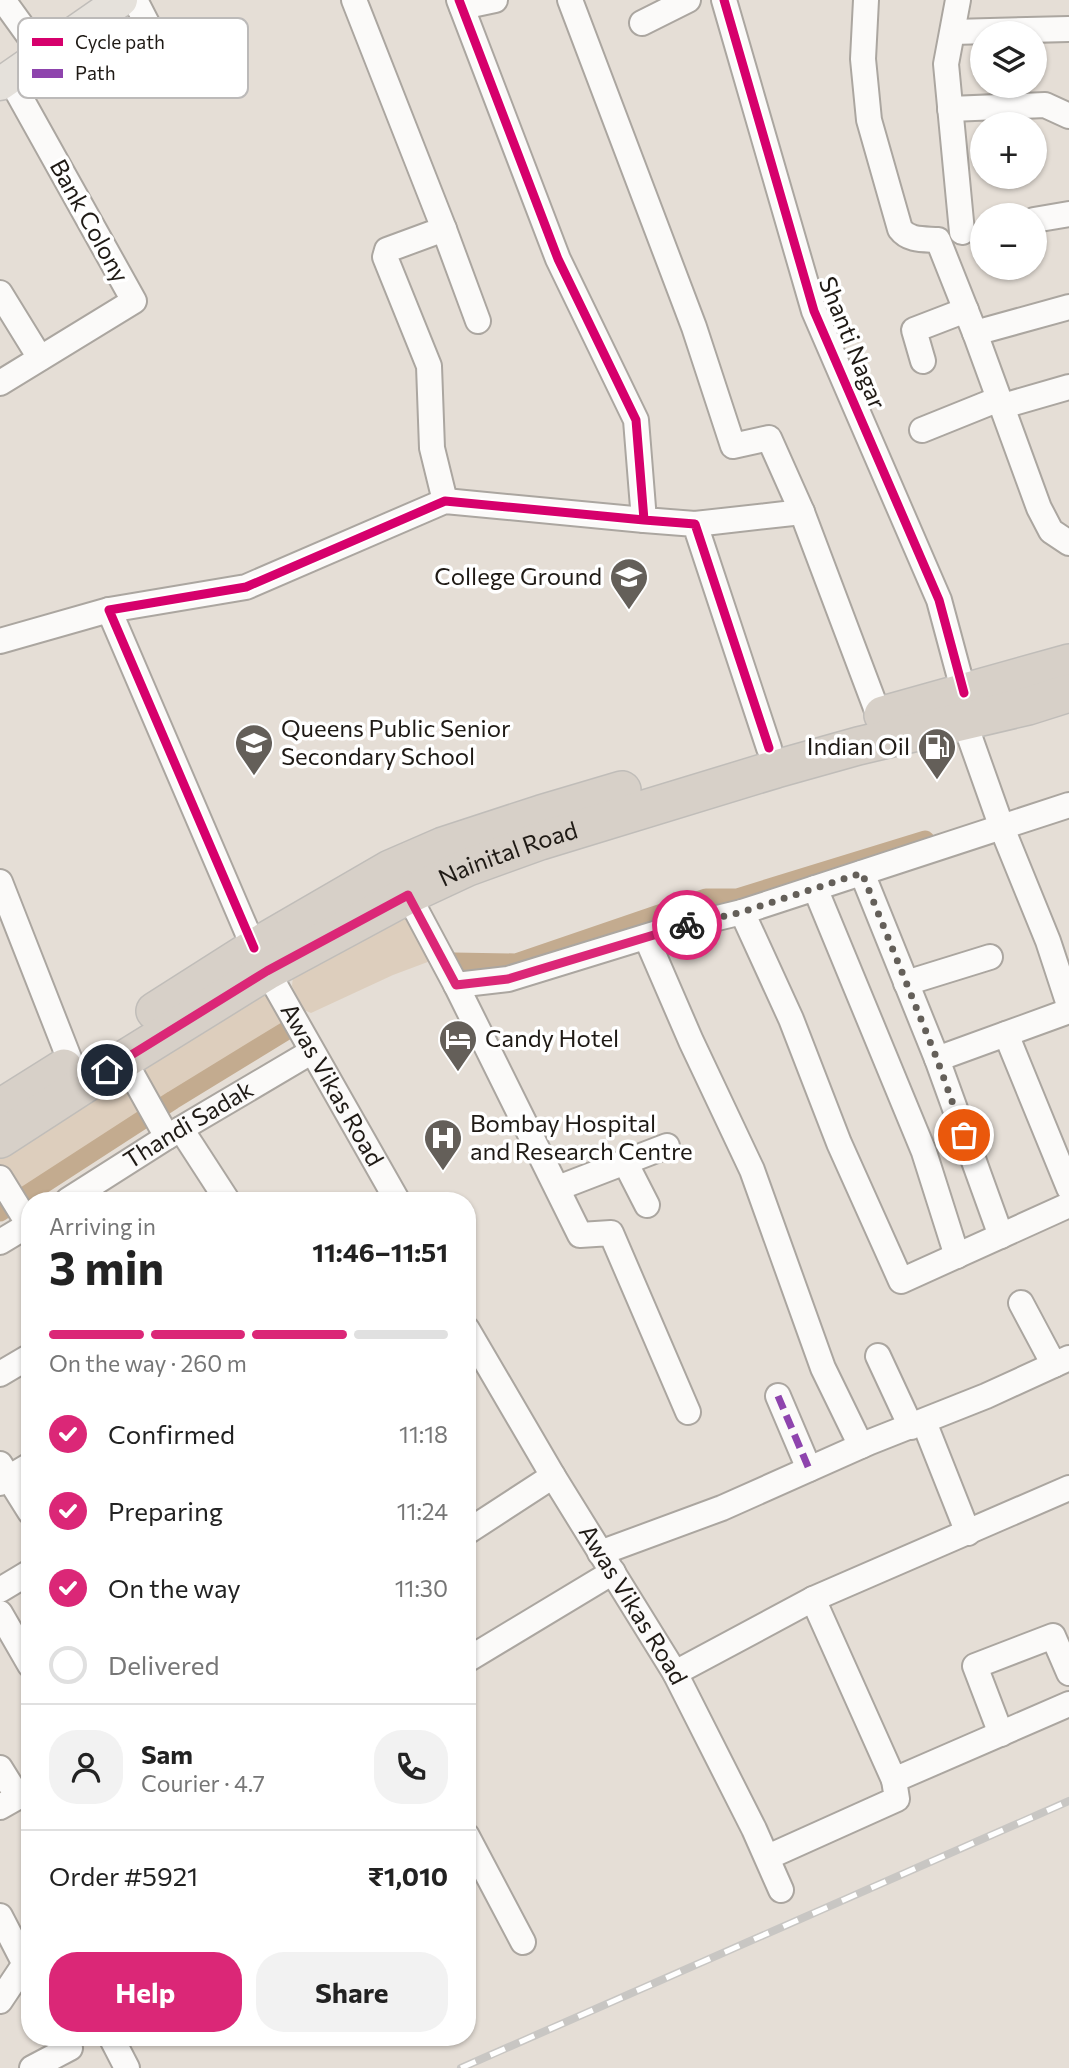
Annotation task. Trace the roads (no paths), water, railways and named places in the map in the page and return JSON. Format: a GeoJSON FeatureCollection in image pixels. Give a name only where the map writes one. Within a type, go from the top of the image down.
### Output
{"type":"FeatureCollection","features":[{"type":"Feature","properties":{"kind":"highway","name":"Nainital Road"},"geometry":{"type":"LineString","coordinates":[[401,881],[468,867],[540,841],[811,759],[964,707],[1069,663]]}},
{"type":"Feature","properties":{"kind":"highway","name":"Nainital Road"},"geometry":{"type":"LineString","coordinates":[[0,1139],[77,1075],[261,960],[401,881],[443,846],[541,814],[879,716],[964,707],[1028,706],[1069,693]]}},
{"type":"Feature","properties":{"kind":"highway","name":"Nainital Road"},"geometry":{"type":"LineString","coordinates":[[0,1108],[77,1075],[124,1060],[261,960]]}},
{"type":"Feature","properties":{"kind":"main road"},"geometry":{"type":"LineString","coordinates":[[95,18],[121,0]]}},
{"type":"Feature","properties":{"kind":"street"},"geometry":{"type":"LineString","coordinates":[[3,0],[18,20]]}},
{"type":"Feature","properties":{"kind":"street"},"geometry":{"type":"LineString","coordinates":[[135,0],[144,18]]}},
{"type":"Feature","properties":{"kind":"street"},"geometry":{"type":"LineString","coordinates":[[354,0],[478,321]]}},
{"type":"Feature","properties":{"kind":"street"},"geometry":{"type":"LineString","coordinates":[[495,0],[460,4],[558,259],[636,420],[644,520]]}},
{"type":"Feature","properties":{"kind":"street"},"geometry":{"type":"LineString","coordinates":[[570,0],[694,327],[733,446],[769,438],[802,512],[879,716]]}},
{"type":"Feature","properties":{"kind":"street"},"geometry":{"type":"LineString","coordinates":[[642,23],[688,0]]}},
{"type":"Feature","properties":{"kind":"street","name":"Shanti Nagar"},"geometry":{"type":"LineString","coordinates":[[724,0],[814,311],[939,600],[964,707],[999,820],[1059,937],[1069,1004]]}},
{"type":"Feature","properties":{"kind":"street"},"geometry":{"type":"LineString","coordinates":[[866,0],[863,59],[869,120],[904,235],[937,240],[970,232]]}},
{"type":"Feature","properties":{"kind":"street"},"geometry":{"type":"LineString","coordinates":[[958,0],[946,64],[950,109],[970,220]]}},
{"type":"Feature","properties":{"kind":"street"},"geometry":{"type":"LineString","coordinates":[[953,32],[1069,29]]}},
{"type":"Feature","properties":{"kind":"street","name":"Bank Colony"},"geometry":{"type":"LineString","coordinates":[[0,383],[134,301],[5,80]]}},
{"type":"Feature","properties":{"kind":"street"},"geometry":{"type":"LineString","coordinates":[[950,109],[1045,105],[1069,116]]}},
{"type":"Feature","properties":{"kind":"street"},"geometry":{"type":"LineString","coordinates":[[1047,218],[1069,214]]}},
{"type":"Feature","properties":{"kind":"street"},"geometry":{"type":"LineString","coordinates":[[444,229],[387,250],[385,257],[429,366],[432,448],[445,501]]}},
{"type":"Feature","properties":{"kind":"street"},"geometry":{"type":"LineString","coordinates":[[937,240],[975,333],[1039,508],[1051,531],[1069,543]]}},
{"type":"Feature","properties":{"kind":"street"},"geometry":{"type":"LineString","coordinates":[[0,293],[40,358]]}},
{"type":"Feature","properties":{"kind":"street"},"geometry":{"type":"LineString","coordinates":[[975,333],[1069,307]]}},
{"type":"Feature","properties":{"kind":"street"},"geometry":{"type":"LineString","coordinates":[[923,361],[914,330],[965,310]]}},
{"type":"Feature","properties":{"kind":"street"},"geometry":{"type":"LineString","coordinates":[[922,430],[1001,403],[1069,387]]}},
{"type":"Feature","properties":{"kind":"street"},"geometry":{"type":"LineString","coordinates":[[0,641],[109,610],[246,587],[445,501],[695,524],[802,512]]}},
{"type":"Feature","properties":{"kind":"street"},"geometry":{"type":"LineString","coordinates":[[695,524],[769,748]]}},
{"type":"Feature","properties":{"kind":"street","name":"Awas Vikas Road"},"geometry":{"type":"LineString","coordinates":[[109,610],[261,960],[392,1192]]}},
{"type":"Feature","properties":{"kind":"street"},"geometry":{"type":"LineString","coordinates":[[456,985],[508,979],[646,937],[742,912],[862,873],[999,820],[1069,805]]}},
{"type":"Feature","properties":{"kind":"street"},"geometry":{"type":"LineString","coordinates":[[862,873],[937,1059],[1001,1236]]}},
{"type":"Feature","properties":{"kind":"street"},"geometry":{"type":"LineString","coordinates":[[401,881],[456,985],[580,1235],[611,1233],[688,1412]]}},
{"type":"Feature","properties":{"kind":"street"},"geometry":{"type":"LineString","coordinates":[[0,882],[77,1075]]}},
{"type":"Feature","properties":{"kind":"street"},"geometry":{"type":"LineString","coordinates":[[815,888],[924,1152],[957,1256]]}},
{"type":"Feature","properties":{"kind":"street"},"geometry":{"type":"LineString","coordinates":[[742,912],[791,1019],[839,1143],[901,1282],[1069,1205]]}},
{"type":"Feature","properties":{"kind":"street"},"geometry":{"type":"LineString","coordinates":[[646,937],[691,1041],[752,1170],[823,1368],[861,1446]]}},
{"type":"Feature","properties":{"kind":"street"},"geometry":{"type":"LineString","coordinates":[[906,984],[990,957]]}},
{"type":"Feature","properties":{"kind":"street"},"geometry":{"type":"LineString","coordinates":[[937,1059],[1069,1011]]}},
{"type":"Feature","properties":{"kind":"street"},"geometry":{"type":"LineString","coordinates":[[1006,1034],[1069,1188]]}},
{"type":"Feature","properties":{"kind":"street","name":"Thandi Sadak"},"geometry":{"type":"LineString","coordinates":[[78,1192],[164,1124],[311,1052]]}},
{"type":"Feature","properties":{"kind":"street"},"geometry":{"type":"LineString","coordinates":[[124,1060],[164,1124],[220,1192]]}},
{"type":"Feature","properties":{"kind":"street"},"geometry":{"type":"LineString","coordinates":[[558,1188],[667,1146]]}},
{"type":"Feature","properties":{"kind":"street"},"geometry":{"type":"LineString","coordinates":[[625,1162],[647,1205]]}},
{"type":"Feature","properties":{"kind":"street"},"geometry":{"type":"LineString","coordinates":[[0,1242],[18,1207]]}},
{"type":"Feature","properties":{"kind":"street"},"geometry":{"type":"LineString","coordinates":[[476,1654],[606,1562],[861,1446],[1062,1361],[1021,1303]]}},
{"type":"Feature","properties":{"kind":"street","name":"Awas Vikas Road"},"geometry":{"type":"LineString","coordinates":[[476,1344],[553,1476],[675,1673],[768,1857],[781,1890]]}},
{"type":"Feature","properties":{"kind":"street"},"geometry":{"type":"LineString","coordinates":[[878,1356],[917,1424],[968,1533]]}},
{"type":"Feature","properties":{"kind":"street"},"geometry":{"type":"LineString","coordinates":[[0,1374],[21,1362]]}},
{"type":"Feature","properties":{"kind":"street"},"geometry":{"type":"LineString","coordinates":[[778,1396],[809,1469]]}},
{"type":"Feature","properties":{"kind":"street"},"geometry":{"type":"LineString","coordinates":[[21,1468],[3,1475],[21,1500]]}},
{"type":"Feature","properties":{"kind":"street"},"geometry":{"type":"LineString","coordinates":[[476,1526],[553,1476]]}},
{"type":"Feature","properties":{"kind":"street"},"geometry":{"type":"LineString","coordinates":[[675,1673],[813,1599],[1069,1488]]}},
{"type":"Feature","properties":{"kind":"street"},"geometry":{"type":"LineString","coordinates":[[0,1590],[21,1577]]}},
{"type":"Feature","properties":{"kind":"street"},"geometry":{"type":"LineString","coordinates":[[768,1857],[897,1799],[894,1780],[813,1599]]}},
{"type":"Feature","properties":{"kind":"street"},"geometry":{"type":"LineString","coordinates":[[0,1614],[21,1650]]}},
{"type":"Feature","properties":{"kind":"street"},"geometry":{"type":"LineString","coordinates":[[1001,1734],[975,1666],[1052,1636],[1069,1673]]}},
{"type":"Feature","properties":{"kind":"street"},"geometry":{"type":"LineString","coordinates":[[894,1780],[1069,1704]]}},
{"type":"Feature","properties":{"kind":"street"},"geometry":{"type":"LineString","coordinates":[[0,1768],[16,1798]]}},
{"type":"Feature","properties":{"kind":"street"},"geometry":{"type":"LineString","coordinates":[[476,1853],[523,1942]]}},
{"type":"Feature","properties":{"kind":"street"},"geometry":{"type":"LineString","coordinates":[[0,1916],[21,1953]]}},
{"type":"Feature","properties":{"kind":"street"},"geometry":{"type":"LineString","coordinates":[[0,2001],[21,1974]]}},
{"type":"Feature","properties":{"kind":"street"},"geometry":{"type":"LineString","coordinates":[[33,2068],[65,2046]]}},
{"type":"Feature","properties":{"kind":"street"},"geometry":{"type":"LineString","coordinates":[[116,2046],[127,2068]]}},
{"type":"Feature","properties":{"kind":"waterway"},"geometry":{"type":"LineString","coordinates":[[454,962],[516,963],[706,898],[737,898],[925,840]]}},
{"type":"Feature","properties":{"kind":"waterway"},"geometry":{"type":"LineString","coordinates":[[31,1192],[289,1029]]}},
{"type":"Feature","properties":{"kind":"waterway"},"geometry":{"type":"LineString","coordinates":[[0,1212],[21,1198]]}},
{"type":"Feature","properties":{"kind":"railway"},"geometry":{"type":"LineString","coordinates":[[461,2068],[1069,1801]]}},
{"type":"Feature","properties":{"kind":"place","name":"College Ground"},"geometry":{"type":"Point","coordinates":[629,611]}},
{"type":"Feature","properties":{"kind":"place","name":"Queens Public Senior Secondary School"},"geometry":{"type":"Point","coordinates":[254,777]}},
{"type":"Feature","properties":{"kind":"place","name":"Indian Oil"},"geometry":{"type":"Point","coordinates":[937,781]}},
{"type":"Feature","properties":{"kind":"place","name":"Candy Hotel"},"geometry":{"type":"Point","coordinates":[458,1073]}},
{"type":"Feature","properties":{"kind":"place","name":"Bombay Hospital and Research Centre"},"geometry":{"type":"Point","coordinates":[443,1172]}}]}
